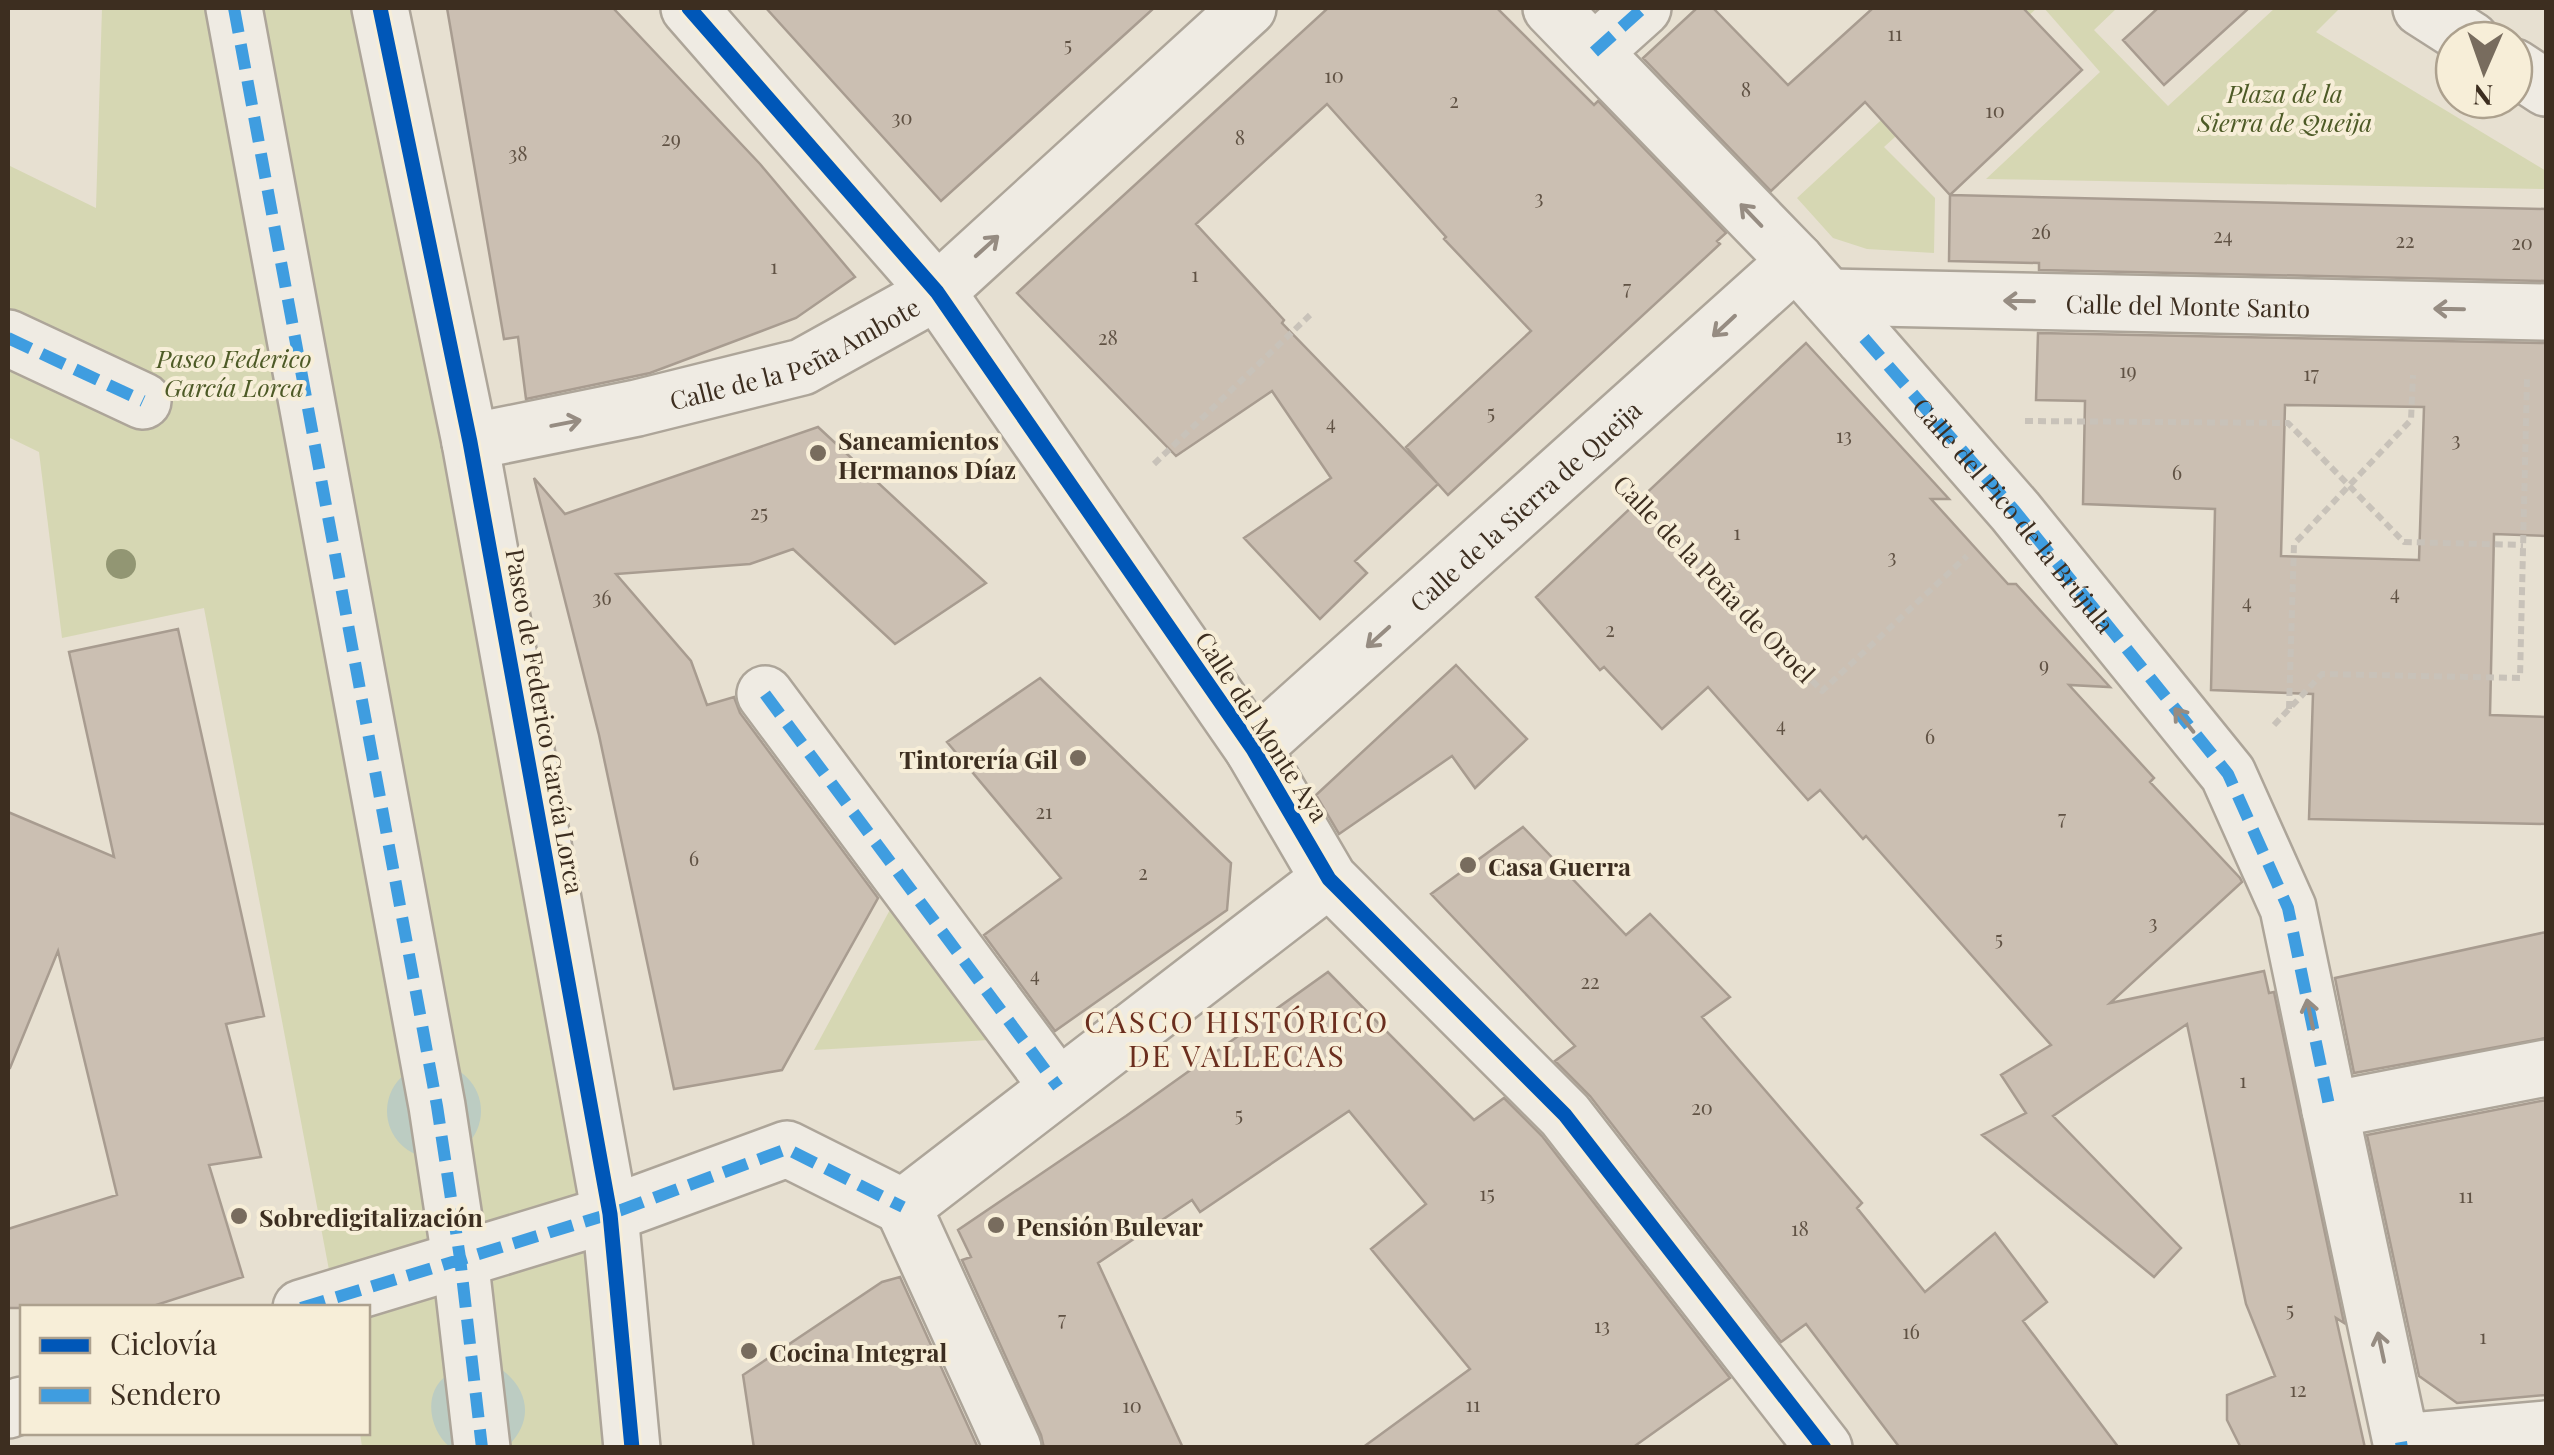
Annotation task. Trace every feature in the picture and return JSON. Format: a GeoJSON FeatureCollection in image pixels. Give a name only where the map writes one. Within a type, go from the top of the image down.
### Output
{"type":"FeatureCollection","features":[{"type":"Feature","properties":{"kind":"street"},"geometry":{"type":"LineString","coordinates":[[234,8],[437,1106],[482,1448]]}},
{"type":"Feature","properties":{"kind":"street","name":"Paseo de Federico García Lorca"},"geometry":{"type":"LineString","coordinates":[[380,8],[470,442],[610,1214],[632,1448]]}},
{"type":"Feature","properties":{"kind":"street","name":"Calle del Monte Aya"},"geometry":{"type":"LineString","coordinates":[[688,8],[937,292],[1253,749],[1329,879],[1565,1115],[1824,1448]]}},
{"type":"Feature","properties":{"kind":"street","name":"Calle de la Peña Ambote"},"geometry":{"type":"LineString","coordinates":[[470,442],[637,408],[802,367],[937,292],[1248,8]]}},
{"type":"Feature","properties":{"kind":"street","name":"Calle del Pico de la Brújula"},"geometry":{"type":"LineString","coordinates":[[1551,8],[1812,279],[2015,512],[2228,774],[2288,908],[2401,1445]]}},
{"type":"Feature","properties":{"kind":"street"},"geometry":{"type":"LineString","coordinates":[[1594,52],[1643,8]]}},
{"type":"Feature","properties":{"kind":"street","name":"Calle del Monte Santo"},"geometry":{"type":"LineString","coordinates":[[1812,279],[2537,311]]}},
{"type":"Feature","properties":{"kind":"street","name":"Calle de la Sierra de Queija"},"geometry":{"type":"LineString","coordinates":[[1253,749],[1591,448],[1812,279]]}},
{"type":"Feature","properties":{"kind":"street"},"geometry":{"type":"LineString","coordinates":[[8,338],[143,401]]}},
{"type":"Feature","properties":{"kind":"street"},"geometry":{"type":"LineString","coordinates":[[765,694],[1058,1087]]}},
{"type":"Feature","properties":{"kind":"street"},"geometry":{"type":"LineString","coordinates":[[903,1208],[1329,879]]}},
{"type":"Feature","properties":{"kind":"street"},"geometry":{"type":"LineString","coordinates":[[2330,1110],[2546,1068]]}},
{"type":"Feature","properties":{"kind":"street"},"geometry":{"type":"LineString","coordinates":[[310,1305],[610,1214],[787,1148],[903,1208],[1013,1448]]}},
{"type":"Feature","properties":{"kind":"street"},"geometry":{"type":"LineString","coordinates":[[2401,1445],[2546,1429]]}},
{"type":"Feature","properties":{"kind":"path"},"geometry":{"type":"LineString","coordinates":[[2290,709],[2294,544],[2411,420],[2416,308]]}},
{"type":"Feature","properties":{"kind":"path"},"geometry":{"type":"LineString","coordinates":[[2228,774],[2322,674],[2520,678],[2537,311]]}},
{"type":"Feature","properties":{"kind":"path"},"geometry":{"type":"LineString","coordinates":[[1154,464],[1310,315]]}},
{"type":"Feature","properties":{"kind":"path"},"geometry":{"type":"LineString","coordinates":[[1936,420],[2288,424],[2404,542],[2524,545]]}},
{"type":"Feature","properties":{"kind":"green space","name":"Paseo Federico García Lorca"},"geometry":{"type":"Polygon","coordinates":[[[102,8],[361,8],[632,1447],[362,1447],[360,1435],[370,1435],[370,1305],[336,1305],[204,608],[62,638],[39,452],[8,437],[8,165],[96,208],[102,8]]]}},
{"type":"Feature","properties":{"kind":"green space"},"geometry":{"type":"Polygon","coordinates":[[[2002,8],[2037,8],[1884,147],[1935,198],[1934,253],[1867,249],[1833,238],[1797,198],[2002,8]]]}},
{"type":"Feature","properties":{"kind":"green space","name":"Plaza de la Sierra de Queija"},"geometry":{"type":"Polygon","coordinates":[[[2044,8],[2117,8],[2094,30],[2168,106],[2275,8],[2340,8],[2316,32],[2434,103],[2434,120],[2462,120],[2546,171],[2546,189],[1986,179],[2100,72],[2044,8]]]}},
{"type":"Feature","properties":{"kind":"green space"},"geometry":{"type":"Polygon","coordinates":[[[892,906],[989,1040],[814,1050],[892,906]]]}},
{"type":"Feature","properties":{"kind":"shaded area"},"geometry":{"type":"Polygon","coordinates":[[[434,1064],[452,1068],[467,1078],[477,1093],[481,1111],[477,1129],[467,1144],[452,1154],[434,1158],[416,1154],[401,1144],[391,1129],[387,1111],[391,1093],[401,1078],[416,1068],[434,1064]]]}},
{"type":"Feature","properties":{"kind":"shaded area"},"geometry":{"type":"Polygon","coordinates":[[[493,1364],[514,1381],[524,1402],[525,1414],[516,1437],[506,1448],[450,1447],[438,1432],[432,1412],[431,1402],[438,1384],[462,1369],[493,1364]]]}},
{"type":"Feature","properties":{"kind":"building"},"geometry":{"type":"Polygon","coordinates":[[[447,8],[613,8],[760,164],[855,277],[796,318],[650,373],[526,399],[518,337],[504,339],[447,8]]]}},
{"type":"Feature","properties":{"kind":"building"},"geometry":{"type":"Polygon","coordinates":[[[766,8],[1154,8],[941,201],[766,8]]]}},
{"type":"Feature","properties":{"kind":"building"},"geometry":{"type":"Polygon","coordinates":[[[1328,8],[1497,8],[1594,105],[1598,101],[1726,233],[1717,241],[1720,244],[1448,495],[1438,484],[1355,561],[1367,573],[1320,619],[1244,538],[1331,478],[1272,391],[1176,456],[1017,293],[1328,8]],[[1327,104],[1196,224],[1284,320],[1282,323],[1437,483],[1406,447],[1531,331],[1327,104]]]}},
{"type":"Feature","properties":{"kind":"building"},"geometry":{"type":"Polygon","coordinates":[[[1697,8],[1713,8],[1788,85],[1873,8],[2023,8],[2082,70],[1950,195],[1865,102],[1771,191],[1643,58],[1697,8]]]}},
{"type":"Feature","properties":{"kind":"building"},"geometry":{"type":"Polygon","coordinates":[[[2158,8],[2249,8],[2164,85],[2123,40],[2158,8]]]}},
{"type":"Feature","properties":{"kind":"building"},"geometry":{"type":"Polygon","coordinates":[[[1950,195],[2546,209],[2546,281],[2039,270],[2039,263],[1949,261],[1950,195]]]}},
{"type":"Feature","properties":{"kind":"building"},"geometry":{"type":"Polygon","coordinates":[[[2038,333],[2546,343],[2546,536],[2494,534],[2490,715],[2546,717],[2546,824],[2309,819],[2313,694],[2211,690],[2215,509],[2083,504],[2085,401],[2036,400],[2038,333]],[[2285,405],[2281,556],[2419,560],[2424,407],[2285,405]]]}},
{"type":"Feature","properties":{"kind":"building"},"geometry":{"type":"Polygon","coordinates":[[[1806,343],[1949,499],[1931,499],[2110,687],[2069,685],[2154,778],[2150,782],[2240,878],[2242,882],[2110,1003],[2264,971],[2269,993],[2274,992],[2344,1323],[2336,1318],[2365,1448],[2241,1448],[2227,1420],[2227,1395],[2275,1376],[2246,1304],[2187,1024],[2053,1116],[2181,1248],[2154,1277],[1982,1135],[2026,1113],[2001,1075],[2051,1045],[1866,836],[1863,839],[1820,790],[1808,800],[1708,687],[1662,729],[1604,667],[1600,670],[1536,597],[1806,343]]]}},
{"type":"Feature","properties":{"kind":"building"},"geometry":{"type":"Polygon","coordinates":[[[818,427],[986,583],[895,644],[793,549],[750,564],[616,574],[691,661],[707,705],[734,697],[740,713],[878,898],[782,1070],[674,1089],[599,735],[534,478],[565,514],[818,427]]]}},
{"type":"Feature","properties":{"kind":"building"},"geometry":{"type":"Polygon","coordinates":[[[178,629],[264,1016],[226,1024],[261,1157],[209,1165],[243,1277],[156,1305],[8,1308],[8,1229],[117,1195],[58,951],[8,1068],[8,812],[114,857],[69,652],[178,629]]]}},
{"type":"Feature","properties":{"kind":"building"},"geometry":{"type":"Polygon","coordinates":[[[1456,665],[1527,739],[1475,788],[1452,756],[1339,834],[1316,795],[1456,665]]]}},
{"type":"Feature","properties":{"kind":"building"},"geometry":{"type":"Polygon","coordinates":[[[1040,678],[1231,863],[1227,910],[1055,1031],[984,935],[1061,878],[947,742],[1040,678]]]}},
{"type":"Feature","properties":{"kind":"building"},"geometry":{"type":"Polygon","coordinates":[[[1523,827],[1626,935],[1650,914],[1730,997],[1702,1017],[1862,1203],[1857,1208],[1925,1292],[1995,1233],[2047,1302],[2023,1321],[2119,1448],[1900,1448],[1806,1324],[1781,1342],[1590,1096],[1555,1061],[1575,1046],[1431,894],[1523,827]]]}},
{"type":"Feature","properties":{"kind":"building"},"geometry":{"type":"Polygon","coordinates":[[[2546,932],[2546,1038],[2354,1073],[2335,978],[2546,932]]]}},
{"type":"Feature","properties":{"kind":"building"},"geometry":{"type":"Polygon","coordinates":[[[1328,972],[1474,1120],[1504,1098],[1542,1136],[1730,1378],[1632,1448],[1362,1448],[1470,1369],[1371,1249],[1426,1204],[1349,1111],[1200,1212],[1192,1200],[1098,1263],[1183,1448],[1044,1448],[962,1260],[971,1257],[958,1230],[1328,972]]]}},
{"type":"Feature","properties":{"kind":"building"},"geometry":{"type":"Polygon","coordinates":[[[2546,1100],[2546,1395],[2457,1403],[2419,1376],[2367,1135],[2546,1100]]]}},
{"type":"Feature","properties":{"kind":"building"},"geometry":{"type":"Polygon","coordinates":[[[900,1277],[978,1448],[754,1448],[743,1375],[882,1282],[900,1277]]]}},
{"type":"Feature","properties":{"kind":"marked path"},"geometry":{"type":"LineString","coordinates":[[234,8],[437,1106],[482,1448]]}},
{"type":"Feature","properties":{"kind":"marked path"},"geometry":{"type":"LineString","coordinates":[[1594,52],[1643,8]]}},
{"type":"Feature","properties":{"kind":"marked path"},"geometry":{"type":"LineString","coordinates":[[8,338],[143,401]]}},
{"type":"Feature","properties":{"kind":"marked path"},"geometry":{"type":"LineString","coordinates":[[1864,338],[2015,511],[2228,774],[2288,908],[2330,1110]]}},
{"type":"Feature","properties":{"kind":"marked path"},"geometry":{"type":"LineString","coordinates":[[765,694],[1058,1087]]}},
{"type":"Feature","properties":{"kind":"marked path"},"geometry":{"type":"LineString","coordinates":[[311,1305],[610,1214],[787,1149],[903,1207]]}},
{"type":"Feature","properties":{"kind":"marked path"},"geometry":{"type":"LineString","coordinates":[[2401,1442],[2402,1448]]}},
{"type":"Feature","properties":{"kind":"cycle path"},"geometry":{"type":"LineString","coordinates":[[380,8],[470,442],[610,1214],[632,1448]]}},
{"type":"Feature","properties":{"kind":"cycle path"},"geometry":{"type":"LineString","coordinates":[[689,8],[937,292],[1253,749],[1329,879],[1565,1115],[1824,1448]]}},
{"type":"Feature","properties":{"kind":"place","name":"Saneamientos Hermanos Díaz"},"geometry":{"type":"Point","coordinates":[818,453]}},
{"type":"Feature","properties":{"kind":"place","name":"Tintorería Gil"},"geometry":{"type":"Point","coordinates":[1078,758]}},
{"type":"Feature","properties":{"kind":"place","name":"Casa Guerra"},"geometry":{"type":"Point","coordinates":[1468,865]}},
{"type":"Feature","properties":{"kind":"place","name":"Sobredigitalización"},"geometry":{"type":"Point","coordinates":[239,1216]}},
{"type":"Feature","properties":{"kind":"place","name":"Pensión Bulevar"},"geometry":{"type":"Point","coordinates":[996,1225]}},
{"type":"Feature","properties":{"kind":"place","name":"Cocina Integral"},"geometry":{"type":"Point","coordinates":[749,1351]}},
{"type":"Feature","properties":{"kind":"district","name":"CASCO HISTÓRICO DE VALLECAS"},"geometry":{"type":"Point","coordinates":[1237,1038]}}]}
